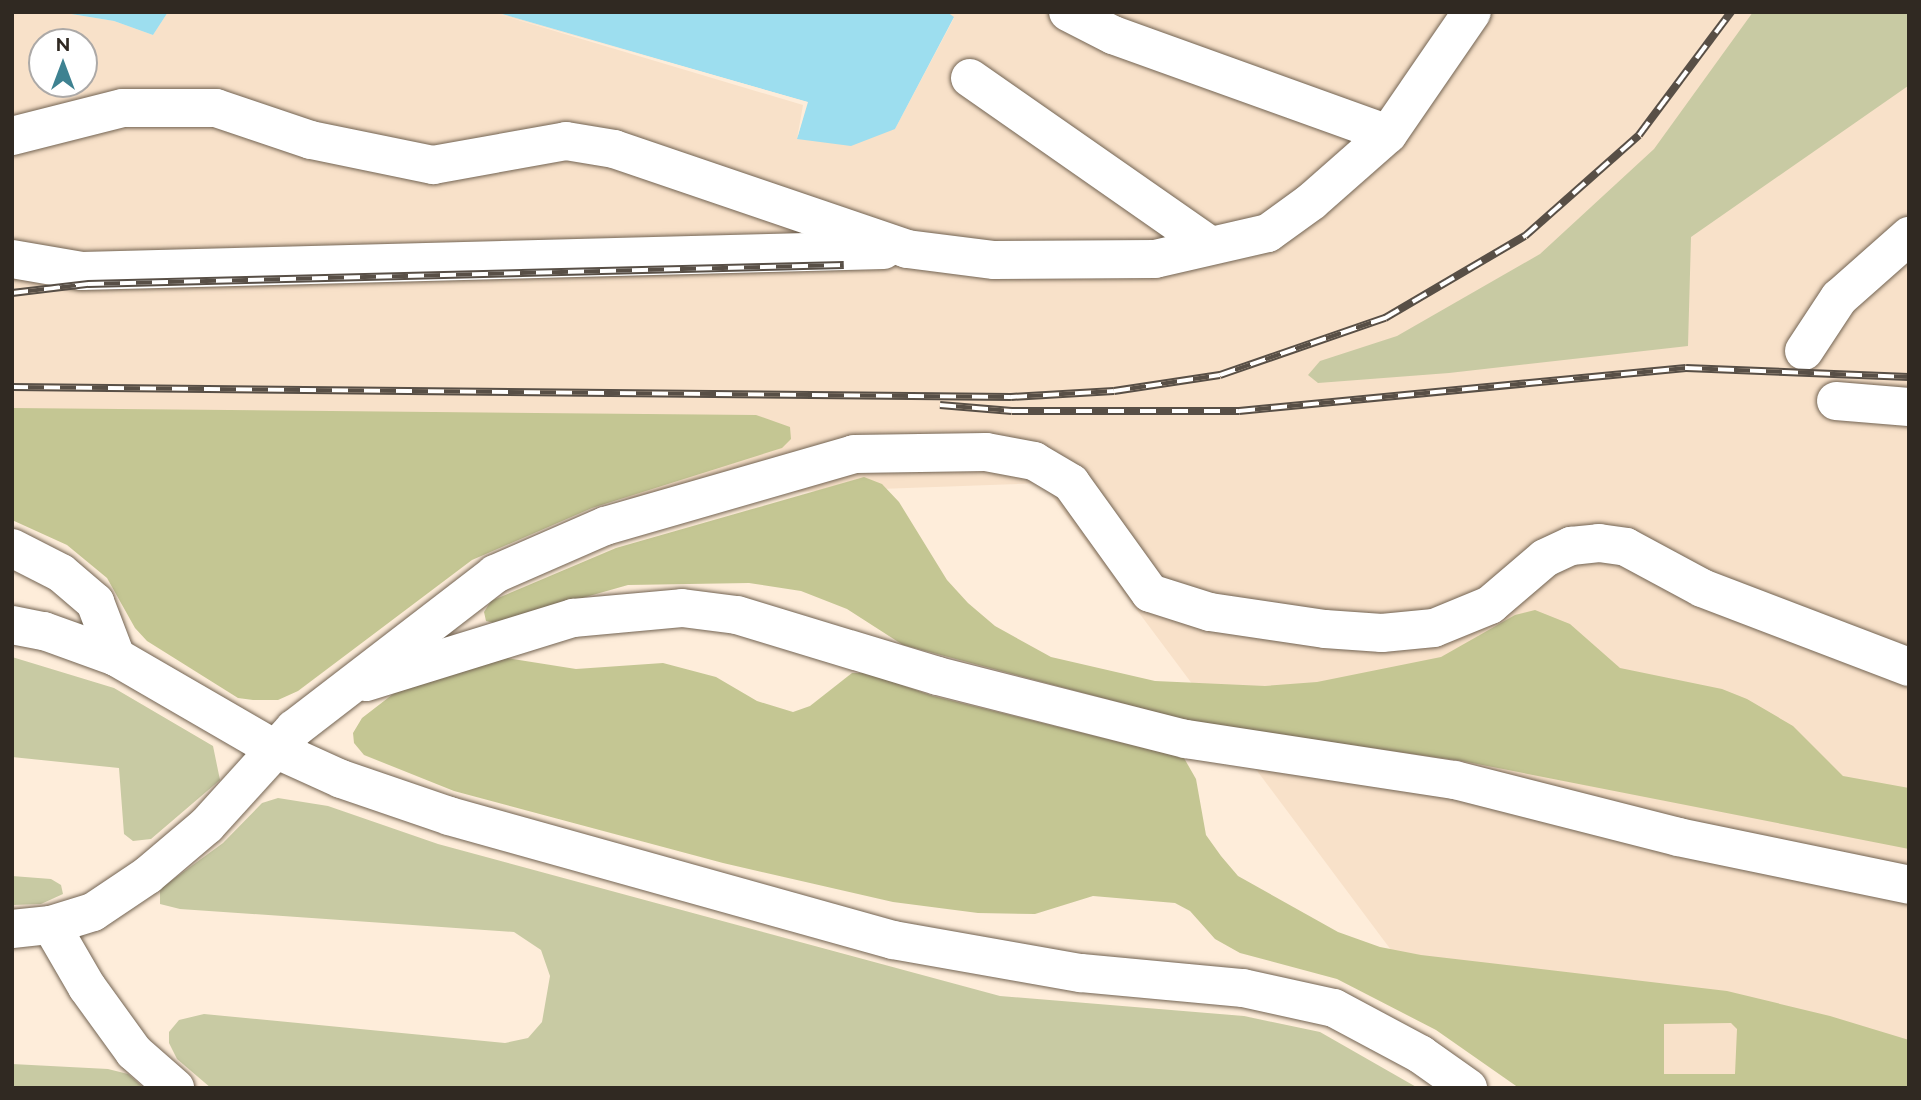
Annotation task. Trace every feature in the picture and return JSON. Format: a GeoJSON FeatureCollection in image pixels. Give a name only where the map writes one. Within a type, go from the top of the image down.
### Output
{"type":"FeatureCollection","features":[{"type":"Feature","properties":{"kind":"street"},"geometry":{"type":"LineString","coordinates":[[1068,12],[1113,35],[1388,134]]}},
{"type":"Feature","properties":{"kind":"street"},"geometry":{"type":"LineString","coordinates":[[12,259],[82,271],[907,249],[994,260],[1155,259],[1268,233],[1312,201],[1388,134],[1472,12]]}},
{"type":"Feature","properties":{"kind":"street"},"geometry":{"type":"LineString","coordinates":[[970,78],[1209,245]]}},
{"type":"Feature","properties":{"kind":"street"},"geometry":{"type":"LineString","coordinates":[[12,136],[123,108],[216,108],[310,140],[433,165],[566,141],[614,149],[907,249]]}},
{"type":"Feature","properties":{"kind":"street"},"geometry":{"type":"LineString","coordinates":[[1804,351],[1839,298],[1909,236]]}},
{"type":"Feature","properties":{"kind":"street"},"geometry":{"type":"LineString","coordinates":[[1836,401],[1909,407]]}},
{"type":"Feature","properties":{"kind":"street"},"geometry":{"type":"LineString","coordinates":[[12,929],[51,925],[93,912],[148,875],[207,825],[275,749],[337,691],[495,574],[605,526],[854,454],[986,452],[1034,461],[1072,483],[1150,593],[1210,612],[1325,629],[1382,633],[1434,628],[1490,605],[1545,558],[1571,546],[1599,543],[1626,547],[1702,588],[1909,667]]}},
{"type":"Feature","properties":{"kind":"street"},"geometry":{"type":"LineString","coordinates":[[12,548],[61,572],[94,602],[116,657]]}},
{"type":"Feature","properties":{"kind":"street"},"geometry":{"type":"LineString","coordinates":[[337,691],[573,618],[639,608],[682,608],[737,615],[938,676],[1186,739],[1455,780],[1678,837],[1909,885]]}},
{"type":"Feature","properties":{"kind":"street"},"geometry":{"type":"LineString","coordinates":[[12,625],[44,631],[116,657],[275,749],[341,779],[449,816],[893,940],[1081,973],[1243,988],[1334,1008],[1420,1054],[1468,1088]]}},
{"type":"Feature","properties":{"kind":"street"},"geometry":{"type":"LineString","coordinates":[[51,925],[87,987],[134,1052],[175,1088]]}},
{"type":"Feature","properties":{"kind":"shaded area"},"geometry":{"type":"Polygon","coordinates":[[[12,12],[59,12],[114,21],[153,35],[168,12],[495,12],[895,129],[954,18],[947,12],[1909,12],[1909,1088],[1528,1088],[1459,1041],[1042,483],[12,521],[12,12]]]}},
{"type":"Feature","properties":{"kind":"green space"},"geometry":{"type":"Polygon","coordinates":[[[1753,12],[1909,12],[1908,86],[1691,237],[1688,346],[1449,373],[1318,383],[1308,375],[1320,361],[1397,336],[1540,254],[1654,149],[1753,12]]]}},
{"type":"Feature","properties":{"kind":"green space"},"geometry":{"type":"Polygon","coordinates":[[[12,408],[756,415],[790,427],[791,439],[782,448],[592,508],[472,560],[298,691],[278,700],[253,700],[238,698],[147,641],[135,628],[107,578],[67,545],[12,520],[12,408]]]}},
{"type":"Feature","properties":{"kind":"green space"},"geometry":{"type":"Polygon","coordinates":[[[864,477],[882,484],[899,502],[947,580],[968,603],[995,626],[1051,657],[1155,681],[1265,686],[1317,682],[1441,657],[1515,615],[1535,610],[1570,624],[1620,668],[1722,689],[1747,699],[1793,726],[1843,776],[1909,788],[1909,849],[1462,761],[1193,722],[903,645],[847,609],[801,591],[749,583],[628,585],[494,623],[486,621],[484,612],[491,601],[616,548],[864,477]]]}},
{"type":"Feature","properties":{"kind":"green space"},"geometry":{"type":"Polygon","coordinates":[[[12,657],[114,688],[213,746],[220,780],[151,839],[133,841],[124,834],[119,768],[12,757],[12,657]]]}},
{"type":"Feature","properties":{"kind":"green space"},"geometry":{"type":"Polygon","coordinates":[[[507,658],[576,669],[663,663],[716,677],[757,701],[793,712],[810,706],[852,673],[867,673],[933,696],[1184,758],[1196,779],[1206,835],[1238,876],[1338,932],[1380,947],[1421,955],[1727,991],[1830,1016],[1909,1040],[1909,1088],[1519,1088],[1436,1030],[1337,979],[1240,953],[1215,939],[1190,911],[1175,903],[1093,896],[1035,914],[978,913],[893,902],[723,863],[454,791],[364,755],[354,743],[353,733],[362,718],[397,691],[507,658]],[[1731,1023],[1664,1024],[1664,1074],[1735,1074],[1737,1029],[1731,1023]]]}},
{"type":"Feature","properties":{"kind":"green space"},"geometry":{"type":"Polygon","coordinates":[[[278,798],[328,806],[438,844],[1000,996],[1244,1016],[1320,1032],[1418,1088],[211,1088],[177,1059],[169,1043],[169,1032],[179,1020],[204,1014],[505,1043],[528,1038],[542,1022],[550,976],[541,950],[514,932],[180,909],[160,904],[160,889],[223,843],[262,803],[278,798]]]}},
{"type":"Feature","properties":{"kind":"green space"},"geometry":{"type":"Polygon","coordinates":[[[12,876],[51,879],[61,885],[63,894],[41,904],[12,905],[12,876]]]}},
{"type":"Feature","properties":{"kind":"green space"},"geometry":{"type":"Polygon","coordinates":[[[12,1064],[108,1069],[128,1074],[144,1088],[12,1088],[12,1064]]]}},
{"type":"Feature","properties":{"kind":"water"},"geometry":{"type":"Polygon","coordinates":[[[59,12],[168,12],[153,35],[114,21],[59,12]]]}},
{"type":"Feature","properties":{"kind":"water"},"geometry":{"type":"Polygon","coordinates":[[[495,12],[947,12],[954,17],[895,129],[851,146],[797,139],[807,102],[495,12]]]}},
{"type":"Feature","properties":{"kind":"pier"},"geometry":{"type":"Polygon","coordinates":[[[491,12],[808,102],[797,139],[803,105],[491,12]]]}},
{"type":"Feature","properties":{"kind":"railway"},"geometry":{"type":"LineString","coordinates":[[12,387],[1011,397],[1114,391],[1220,375],[1385,318],[1525,236],[1639,135],[1731,12]]}},
{"type":"Feature","properties":{"kind":"railway"},"geometry":{"type":"LineString","coordinates":[[12,293],[88,284],[844,265]]}},
{"type":"Feature","properties":{"kind":"railway"},"geometry":{"type":"LineString","coordinates":[[940,405],[1012,411],[1239,411],[1686,368],[1909,377]]}}]}
